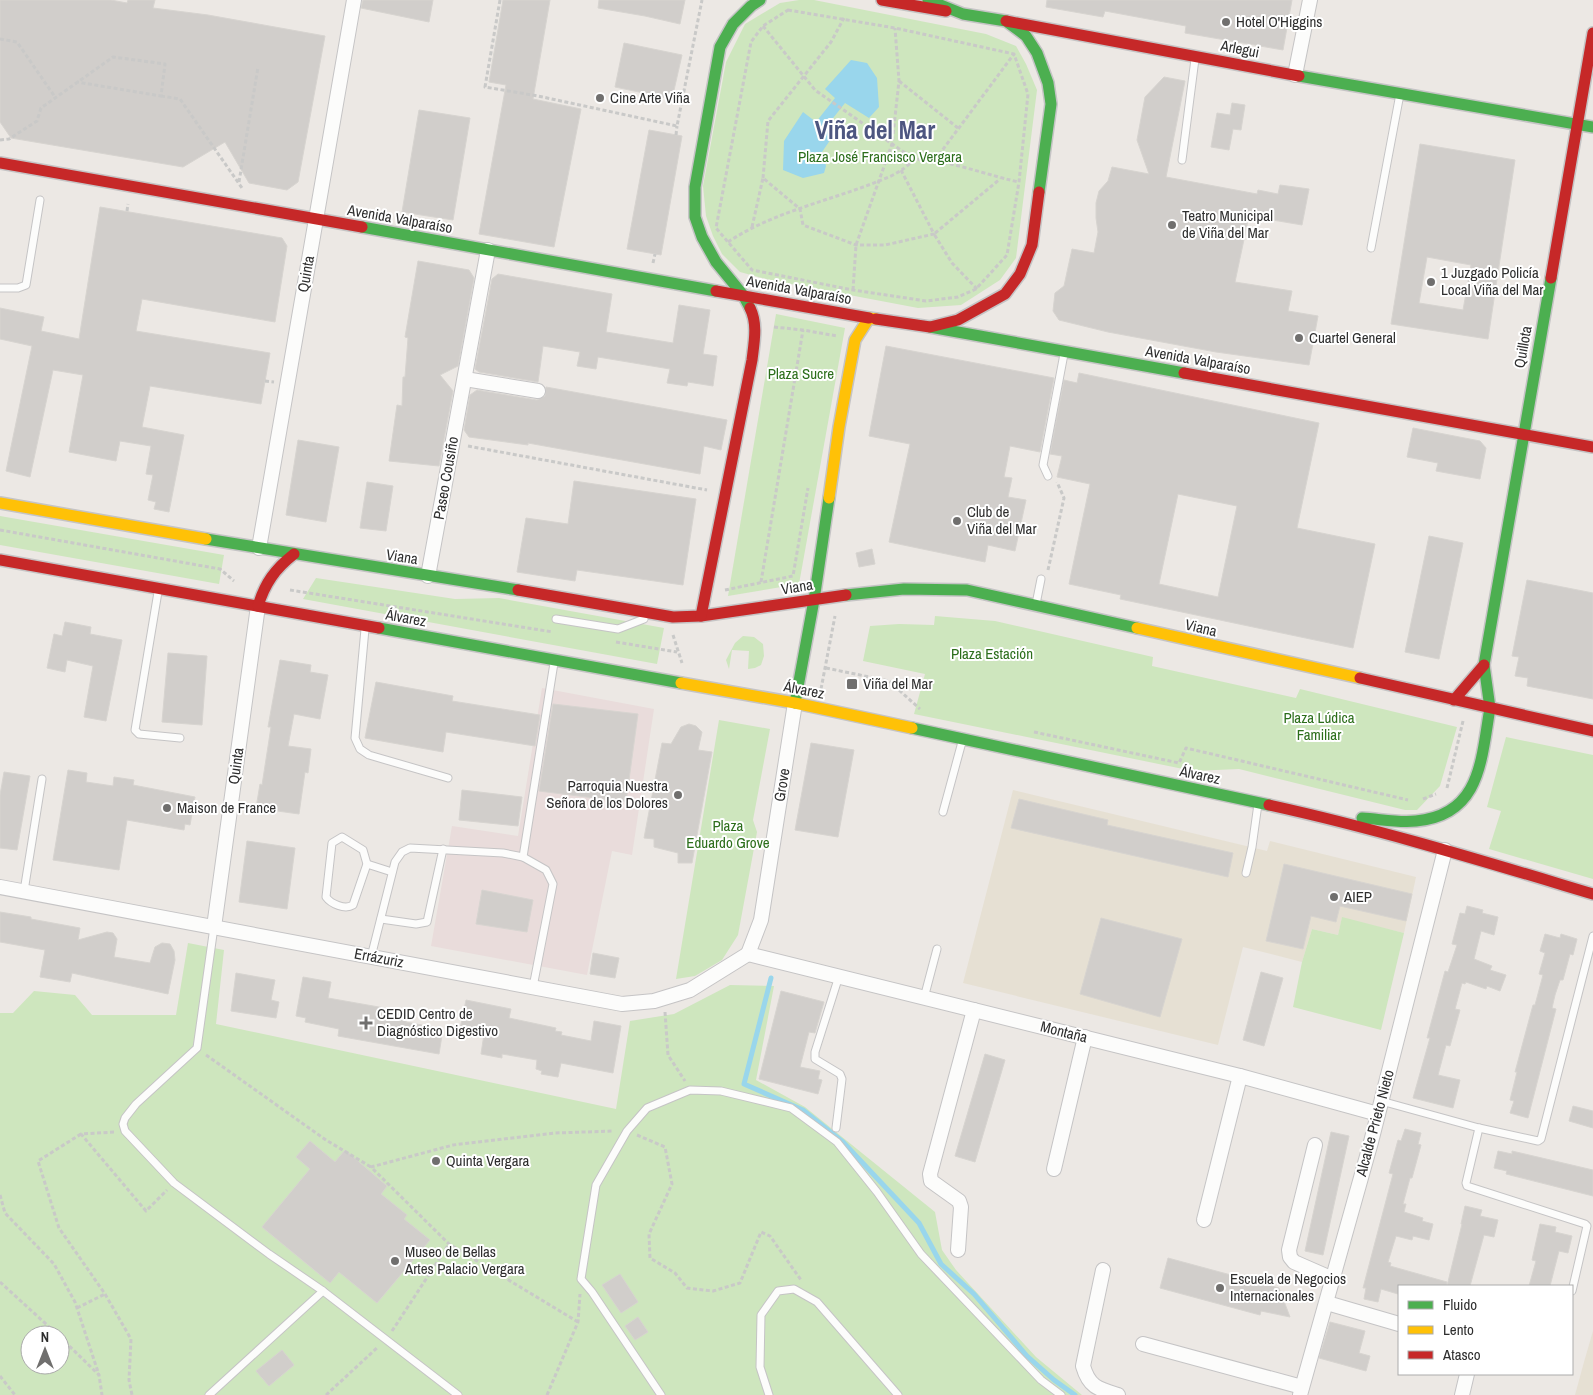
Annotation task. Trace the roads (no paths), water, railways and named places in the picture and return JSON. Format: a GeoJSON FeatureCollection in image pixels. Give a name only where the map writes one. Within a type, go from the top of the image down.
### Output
{"type":"FeatureCollection","features":[{"type":"Feature","properties":{"kind":"main road"},"geometry":{"type":"LineString","coordinates":[[701,616],[752,360],[755,326],[754,316],[743,295],[716,262],[702,237],[695,217],[695,187],[720,47],[733,24],[760,0]]}},
{"type":"Feature","properties":{"kind":"main road","name":"Arlegui"},"geometry":{"type":"LineString","coordinates":[[882,0],[1593,127]]}},
{"type":"Feature","properties":{"kind":"main road"},"geometry":{"type":"LineString","coordinates":[[928,0],[963,14]]}},
{"type":"Feature","properties":{"kind":"main road"},"geometry":{"type":"LineString","coordinates":[[930,327],[958,320],[1005,294],[1020,274],[1032,245],[1051,104],[1048,83],[1037,53],[1026,36],[1006,21]]}},
{"type":"Feature","properties":{"kind":"main road","name":"Quillota"},"geometry":{"type":"LineString","coordinates":[[1319,816],[1416,822],[1440,819],[1467,798],[1474,785],[1490,708],[1484,665],[1593,34]]}},
{"type":"Feature","properties":{"kind":"main road","name":"Avenida Valparaíso"},"geometry":{"type":"LineString","coordinates":[[0,163],[869,318],[930,327],[1593,447]]}},
{"type":"Feature","properties":{"kind":"main road"},"geometry":{"type":"LineString","coordinates":[[796,703],[855,340],[869,318]]}},
{"type":"Feature","properties":{"kind":"main road","name":"Viana"},"geometry":{"type":"LineString","coordinates":[[0,503],[294,554],[489,584],[673,617],[701,616],[839,596],[904,589],[967,590],[1593,731]]}},
{"type":"Feature","properties":{"kind":"main road"},"geometry":{"type":"LineString","coordinates":[[258,606],[264,586],[276,569],[294,554]]}},
{"type":"Feature","properties":{"kind":"main road","name":"Álvarez"},"geometry":{"type":"LineString","coordinates":[[0,560],[796,703],[1319,816],[1445,850],[1593,894]]}},
{"type":"Feature","properties":{"kind":"main road"},"geometry":{"type":"LineString","coordinates":[[1454,700],[1484,665]]}},
{"type":"Feature","properties":{"kind":"street","name":"Quinta"},"geometry":{"type":"LineString","coordinates":[[259,548],[354,0]]}},
{"type":"Feature","properties":{"kind":"street"},"geometry":{"type":"LineString","coordinates":[[1295,75],[1310,0]]}},
{"type":"Feature","properties":{"kind":"street","name":"Paseo Cousiño"},"geometry":{"type":"LineString","coordinates":[[428,576],[488,250]]}},
{"type":"Feature","properties":{"kind":"street"},"geometry":{"type":"LineString","coordinates":[[465,379],[538,391]]}},
{"type":"Feature","properties":{"kind":"street","name":"Quinta"},"geometry":{"type":"LineString","coordinates":[[214,927],[258,606]]}},
{"type":"Feature","properties":{"kind":"street","name":"Grove"},"geometry":{"type":"LineString","coordinates":[[748,954],[761,920],[796,703]]}},
{"type":"Feature","properties":{"kind":"street","name":"Alcalde Prieto Nieto"},"geometry":{"type":"LineString","coordinates":[[1301,1391],[1334,1279],[1380,1108],[1445,850]]}},
{"type":"Feature","properties":{"kind":"street","name":"Errázuriz"},"geometry":{"type":"LineString","coordinates":[[0,887],[622,1004],[664,999],[690,990],[748,954]]}},
{"type":"Feature","properties":{"kind":"street","name":"Montaña"},"geometry":{"type":"LineString","coordinates":[[748,954],[1240,1076],[1380,1108]]}},
{"type":"Feature","properties":{"kind":"street"},"geometry":{"type":"LineString","coordinates":[[958,1250],[961,1207],[959,1202],[931,1181],[930,1174],[974,1010]]}},
{"type":"Feature","properties":{"kind":"street"},"geometry":{"type":"LineString","coordinates":[[1054,1169],[1086,1037]]}},
{"type":"Feature","properties":{"kind":"street"},"geometry":{"type":"LineString","coordinates":[[1204,1220],[1240,1076]]}},
{"type":"Feature","properties":{"kind":"street"},"geometry":{"type":"LineString","coordinates":[[1315,1145],[1288,1250],[1294,1262],[1334,1279]]}},
{"type":"Feature","properties":{"kind":"street"},"geometry":{"type":"LineString","coordinates":[[1103,1270],[1083,1366],[1087,1378],[1097,1388],[1118,1395]]}},
{"type":"Feature","properties":{"kind":"street"},"geometry":{"type":"LineString","coordinates":[[1327,1303],[1398,1324]]}},
{"type":"Feature","properties":{"kind":"street"},"geometry":{"type":"LineString","coordinates":[[1143,1344],[1301,1391]]}},
{"type":"Feature","properties":{"kind":"street"},"geometry":{"type":"LineString","coordinates":[[1462,1395],[1468,1375]]}},
{"type":"Feature","properties":{"kind":"lane"},"geometry":{"type":"LineString","coordinates":[[952,0],[963,14]]}},
{"type":"Feature","properties":{"kind":"lane"},"geometry":{"type":"LineString","coordinates":[[1182,160],[1196,56]]}},
{"type":"Feature","properties":{"kind":"lane"},"geometry":{"type":"LineString","coordinates":[[1371,248],[1400,93]]}},
{"type":"Feature","properties":{"kind":"lane"},"geometry":{"type":"LineString","coordinates":[[0,288],[18,288],[26,285],[40,200]]}},
{"type":"Feature","properties":{"kind":"lane"},"geometry":{"type":"LineString","coordinates":[[1048,476],[1043,465],[1064,351]]}},
{"type":"Feature","properties":{"kind":"lane"},"geometry":{"type":"LineString","coordinates":[[1036,606],[1041,579]]}},
{"type":"Feature","properties":{"kind":"lane"},"geometry":{"type":"LineString","coordinates":[[159,588],[135,730],[139,734],[180,738]]}},
{"type":"Feature","properties":{"kind":"lane"},"geometry":{"type":"LineString","coordinates":[[556,619],[618,629],[656,614]]}},
{"type":"Feature","properties":{"kind":"lane"},"geometry":{"type":"LineString","coordinates":[[365,626],[355,738],[360,749],[369,755],[448,778]]}},
{"type":"Feature","properties":{"kind":"lane"},"geometry":{"type":"LineString","coordinates":[[523,857],[554,660]]}},
{"type":"Feature","properties":{"kind":"lane"},"geometry":{"type":"LineString","coordinates":[[943,812],[963,739]]}},
{"type":"Feature","properties":{"kind":"lane"},"geometry":{"type":"LineString","coordinates":[[24,891],[42,779]]}},
{"type":"Feature","properties":{"kind":"lane"},"geometry":{"type":"LineString","coordinates":[[1246,873],[1252,847],[1258,803]]}},
{"type":"Feature","properties":{"kind":"lane"},"geometry":{"type":"LineString","coordinates":[[342,837],[363,850],[367,864],[353,905],[345,908],[329,901],[326,892],[332,843],[336,839],[342,837]]}},
{"type":"Feature","properties":{"kind":"lane"},"geometry":{"type":"LineString","coordinates":[[371,957],[392,872],[395,862],[402,852],[410,848],[443,849],[523,857],[546,870],[553,884],[533,987]]}},
{"type":"Feature","properties":{"kind":"lane"},"geometry":{"type":"LineString","coordinates":[[381,919],[416,924],[427,922],[443,849]]}},
{"type":"Feature","properties":{"kind":"lane"},"geometry":{"type":"LineString","coordinates":[[367,864],[392,872]]}},
{"type":"Feature","properties":{"kind":"lane"},"geometry":{"type":"LineString","coordinates":[[214,927],[197,1048],[136,1104],[124,1118],[125,1131],[174,1183],[269,1254],[323,1291],[458,1395]]}},
{"type":"Feature","properties":{"kind":"lane"},"geometry":{"type":"LineString","coordinates":[[1380,1108],[1538,1140],[1541,1139],[1593,936]]}},
{"type":"Feature","properties":{"kind":"lane"},"geometry":{"type":"LineString","coordinates":[[924,998],[937,949]]}},
{"type":"Feature","properties":{"kind":"lane"},"geometry":{"type":"LineString","coordinates":[[836,1128],[842,1079],[840,1074],[815,1059],[815,1052],[840,976]]}},
{"type":"Feature","properties":{"kind":"lane"},"geometry":{"type":"LineString","coordinates":[[661,1395],[592,1292],[581,1279],[596,1185],[627,1131],[647,1108],[690,1090],[721,1091],[791,1108],[837,1142],[877,1192],[921,1254],[1040,1380],[1061,1395]]}},
{"type":"Feature","properties":{"kind":"lane"},"geometry":{"type":"LineString","coordinates":[[1479,1128],[1466,1183],[1467,1186],[1587,1226],[1573,1287]]}},
{"type":"Feature","properties":{"kind":"lane"},"geometry":{"type":"LineString","coordinates":[[769,1395],[760,1367],[760,1315],[778,1291],[794,1289],[817,1302],[898,1395]]}},
{"type":"Feature","properties":{"kind":"lane"},"geometry":{"type":"LineString","coordinates":[[209,1395],[323,1291]]}},
{"type":"Feature","properties":{"kind":"water"},"geometry":{"type":"Polygon","coordinates":[[[851,60],[867,63],[877,78],[879,107],[869,118],[845,103],[826,127],[835,133],[822,152],[826,166],[824,173],[803,178],[783,170],[784,141],[803,112],[816,122],[835,98],[825,89],[851,60]]]}},
{"type":"Feature","properties":{"kind":"waterway"},"geometry":{"type":"LineString","coordinates":[[771,978],[744,1084],[803,1110],[843,1142],[919,1223],[941,1264],[974,1294],[1027,1356],[1054,1380],[1075,1395]]}},
{"type":"Feature","properties":{"kind":"place","name":"Hotel O'Higgins"},"geometry":{"type":"Point","coordinates":[1226,22]}},
{"type":"Feature","properties":{"kind":"place","name":"Cine Arte Viña"},"geometry":{"type":"Point","coordinates":[600,98]}},
{"type":"Feature","properties":{"kind":"place","name":"Teatro Municipal de Viña del Mar"},"geometry":{"type":"Point","coordinates":[1172,225]}},
{"type":"Feature","properties":{"kind":"place","name":"1 Juzgado Policía Local Viña del Mar"},"geometry":{"type":"Point","coordinates":[1431,282]}},
{"type":"Feature","properties":{"kind":"place","name":"Cuartel General"},"geometry":{"type":"Point","coordinates":[1299,338]}},
{"type":"Feature","properties":{"kind":"place","name":"Club de Viña del Mar"},"geometry":{"type":"Point","coordinates":[957,521]}},
{"type":"Feature","properties":{"kind":"place","name":"Viña del Mar"},"geometry":{"type":"Point","coordinates":[852,684]}},
{"type":"Feature","properties":{"kind":"place","name":"Parroquia Nuestra Señora de los Dolores"},"geometry":{"type":"Point","coordinates":[678,795]}},
{"type":"Feature","properties":{"kind":"place","name":"Maison de France"},"geometry":{"type":"Point","coordinates":[167,808]}},
{"type":"Feature","properties":{"kind":"place","name":"AIEP"},"geometry":{"type":"Point","coordinates":[1334,897]}},
{"type":"Feature","properties":{"kind":"place","name":"CEDID Centro de Diagnóstico Digestivo"},"geometry":{"type":"Point","coordinates":[366,1023]}},
{"type":"Feature","properties":{"kind":"place","name":"Quinta Vergara"},"geometry":{"type":"Point","coordinates":[436,1161]}},
{"type":"Feature","properties":{"kind":"place","name":"Museo de Bellas Artes Palacio Vergara"},"geometry":{"type":"Point","coordinates":[395,1261]}},
{"type":"Feature","properties":{"kind":"place","name":"Escuela de Negocios Internacionales"},"geometry":{"type":"Point","coordinates":[1220,1288]}},
{"type":"Feature","properties":{"kind":"district","name":"Viña del Mar"},"geometry":{"type":"Point","coordinates":[875,130]}},
{"type":"Feature","properties":{"kind":"park label","name":"Plaza José Francisco Vergara"},"geometry":{"type":"Point","coordinates":[880,157]}},
{"type":"Feature","properties":{"kind":"park label","name":"Plaza Sucre"},"geometry":{"type":"Point","coordinates":[801,374]}},
{"type":"Feature","properties":{"kind":"park label","name":"Plaza Estación"},"geometry":{"type":"Point","coordinates":[992,654]}},
{"type":"Feature","properties":{"kind":"park label","name":"Plaza Lúdica Familiar"},"geometry":{"type":"Point","coordinates":[1319,726]}},
{"type":"Feature","properties":{"kind":"park label","name":"Plaza Eduardo Grove"},"geometry":{"type":"Point","coordinates":[728,834]}}]}
